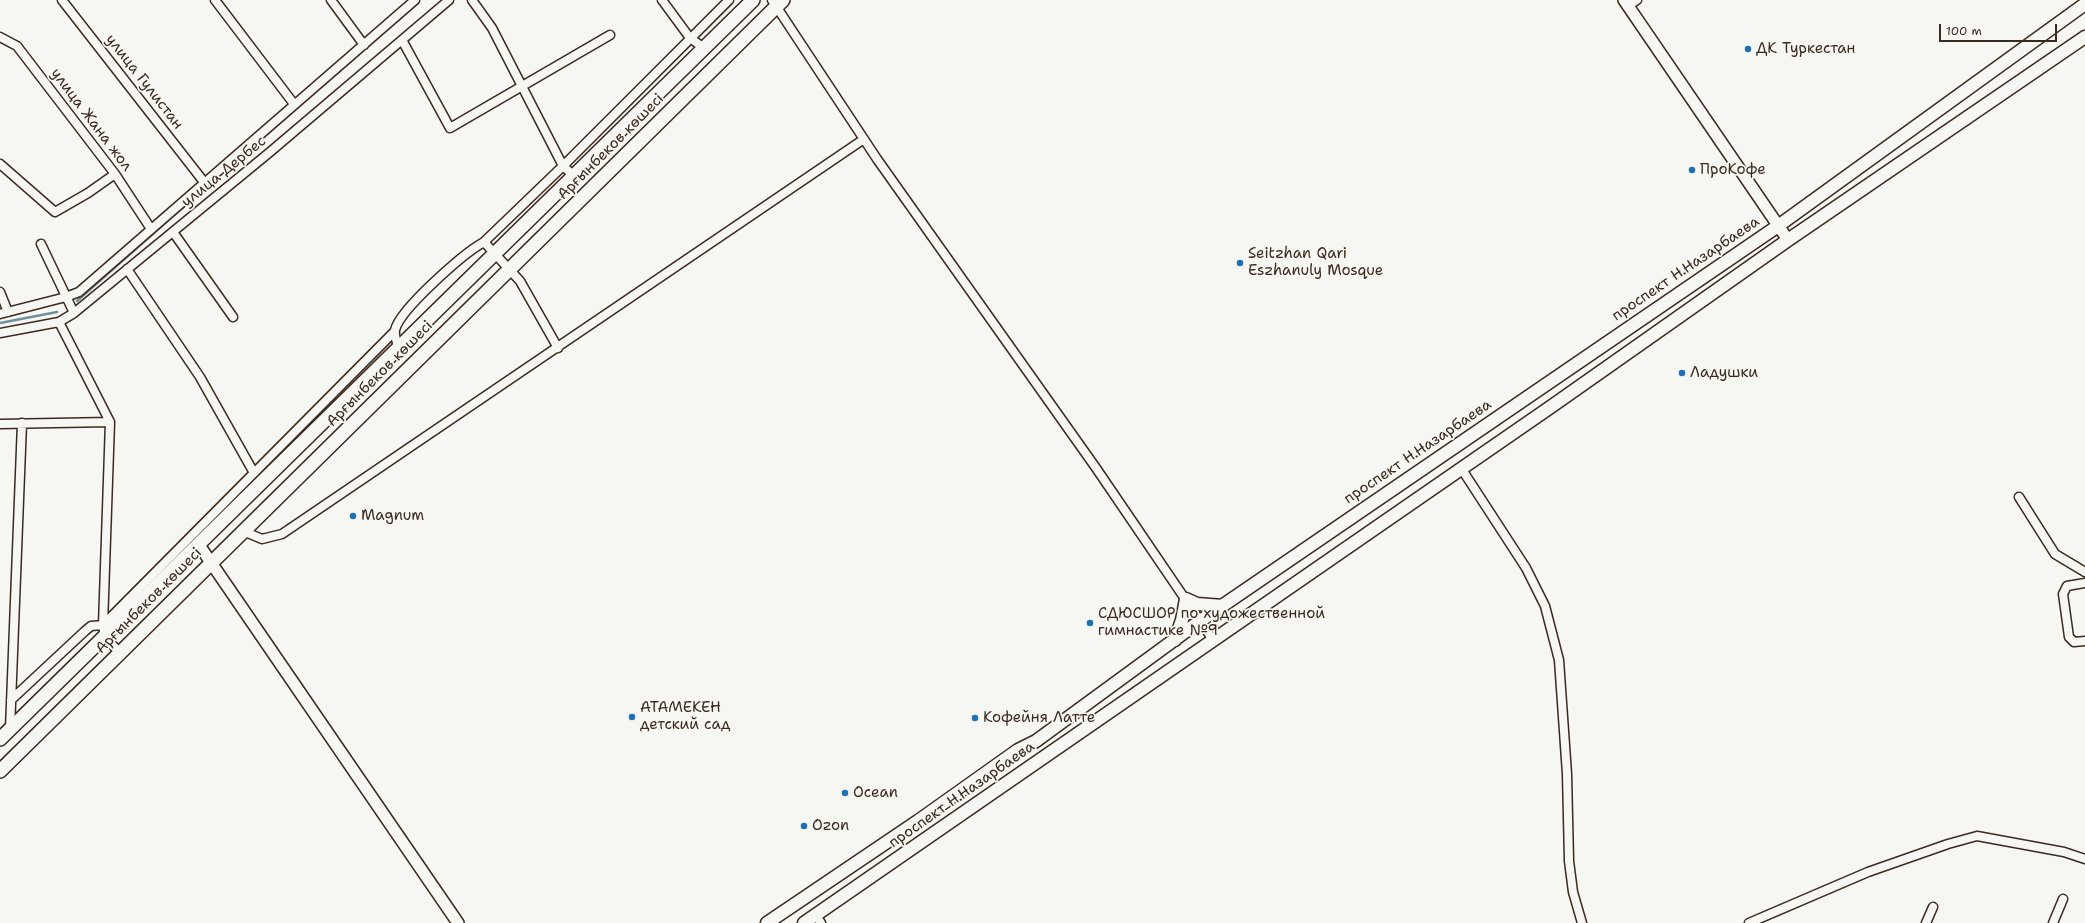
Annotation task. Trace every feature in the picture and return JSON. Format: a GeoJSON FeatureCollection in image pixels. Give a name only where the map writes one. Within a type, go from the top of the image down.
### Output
{"type":"FeatureCollection","features":[{"type":"Feature","properties":{"kind":"main road","name":"Арғынбеков көшесі"},"geometry":{"type":"LineString","coordinates":[[0,739],[104,631],[199,545],[753,0]]}},
{"type":"Feature","properties":{"kind":"main road","name":"Арғынбеков көшесі"},"geometry":{"type":"LineString","coordinates":[[0,771],[510,269],[777,2]]}},
{"type":"Feature","properties":{"kind":"main road","name":"проспект Н.Назарбаева"},"geometry":{"type":"LineString","coordinates":[[767,923],[918,821],[1018,750],[1036,741],[1200,621],[1778,226],[2085,4]]}},
{"type":"Feature","properties":{"kind":"main road","name":"проспект Н.Назарбаева"},"geometry":{"type":"LineString","coordinates":[[804,923],[818,919],[1213,640],[1788,240],[2085,37]]}},
{"type":"Feature","properties":{"kind":"main road"},"geometry":{"type":"LineString","coordinates":[[1175,640],[1182,620],[1186,599],[1196,604],[1223,606]]}},
{"type":"Feature","properties":{"kind":"street","name":"улица Гулистан"},"geometry":{"type":"LineString","coordinates":[[62,0],[204,182]]}},
{"type":"Feature","properties":{"kind":"street"},"geometry":{"type":"LineString","coordinates":[[215,0],[294,104]]}},
{"type":"Feature","properties":{"kind":"street"},"geometry":{"type":"LineString","coordinates":[[331,0],[364,45]]}},
{"type":"Feature","properties":{"kind":"street","name":"улица Дербес"},"geometry":{"type":"LineString","coordinates":[[4,313],[66,297],[79,292],[142,239],[151,229],[204,182],[415,0]]}},
{"type":"Feature","properties":{"kind":"street","name":"улица Дербес"},"geometry":{"type":"LineString","coordinates":[[0,333],[59,322],[74,313],[173,232],[449,0]]}},
{"type":"Feature","properties":{"kind":"street"},"geometry":{"type":"LineString","coordinates":[[472,0],[492,28],[563,166],[574,176]]}},
{"type":"Feature","properties":{"kind":"street"},"geometry":{"type":"LineString","coordinates":[[662,0],[690,38],[704,48]]}},
{"type":"Feature","properties":{"kind":"street"},"geometry":{"type":"LineString","coordinates":[[104,631],[254,473],[394,332],[398,322],[406,311],[463,256],[484,242],[563,166],[690,38],[730,0]]}},
{"type":"Feature","properties":{"kind":"street"},"geometry":{"type":"LineString","coordinates":[[777,2],[864,139],[1092,462],[1213,640]]}},
{"type":"Feature","properties":{"kind":"street"},"geometry":{"type":"LineString","coordinates":[[1630,2],[1788,240]]}},
{"type":"Feature","properties":{"kind":"street"},"geometry":{"type":"LineString","coordinates":[[402,40],[450,128],[610,34]]}},
{"type":"Feature","properties":{"kind":"street","name":"улица Жана жол"},"geometry":{"type":"LineString","coordinates":[[0,37],[17,46],[115,174],[151,229]]}},
{"type":"Feature","properties":{"kind":"street"},"geometry":{"type":"LineString","coordinates":[[243,532],[262,539],[282,534],[864,139]]}},
{"type":"Feature","properties":{"kind":"street"},"geometry":{"type":"LineString","coordinates":[[0,164],[55,212],[88,193],[115,174]]}},
{"type":"Feature","properties":{"kind":"street"},"geometry":{"type":"LineString","coordinates":[[173,232],[234,317]]}},
{"type":"Feature","properties":{"kind":"street"},"geometry":{"type":"LineString","coordinates":[[484,242],[496,253],[520,281],[558,348]]}},
{"type":"Feature","properties":{"kind":"street"},"geometry":{"type":"LineString","coordinates":[[41,244],[74,313]]}},
{"type":"Feature","properties":{"kind":"street"},"geometry":{"type":"LineString","coordinates":[[127,269],[200,377],[254,473]]}},
{"type":"Feature","properties":{"kind":"street"},"geometry":{"type":"LineString","coordinates":[[0,292],[4,313]]}},
{"type":"Feature","properties":{"kind":"street"},"geometry":{"type":"LineString","coordinates":[[59,322],[110,422],[104,631]]}},
{"type":"Feature","properties":{"kind":"street"},"geometry":{"type":"LineString","coordinates":[[394,332],[399,348]]}},
{"type":"Feature","properties":{"kind":"street"},"geometry":{"type":"LineString","coordinates":[[0,424],[110,422]]}},
{"type":"Feature","properties":{"kind":"street"},"geometry":{"type":"LineString","coordinates":[[10,729],[22,423]]}},
{"type":"Feature","properties":{"kind":"street"},"geometry":{"type":"LineString","coordinates":[[1461,468],[1526,568],[1547,612],[1559,660],[1567,774],[1569,861],[1573,892],[1582,923]]}},
{"type":"Feature","properties":{"kind":"street"},"geometry":{"type":"LineString","coordinates":[[2019,498],[2055,554],[2085,572]]}},
{"type":"Feature","properties":{"kind":"street"},"geometry":{"type":"LineString","coordinates":[[199,545],[458,923]]}},
{"type":"Feature","properties":{"kind":"street"},"geometry":{"type":"LineString","coordinates":[[2085,582],[2067,586],[2063,594],[2069,637],[2074,642],[2085,641]]}},
{"type":"Feature","properties":{"kind":"street"},"geometry":{"type":"LineString","coordinates":[[11,700],[91,626],[104,631],[120,653]]}},
{"type":"Feature","properties":{"kind":"street"},"geometry":{"type":"LineString","coordinates":[[1749,923],[1868,872],[1948,844],[1977,836],[2064,852],[2085,859]]}},
{"type":"Feature","properties":{"kind":"street"},"geometry":{"type":"LineString","coordinates":[[2052,923],[2063,899]]}},
{"type":"Feature","properties":{"kind":"street"},"geometry":{"type":"LineString","coordinates":[[1926,923],[1933,907]]}},
{"type":"Feature","properties":{"kind":"waterway"},"geometry":{"type":"LineString","coordinates":[[77,301],[208,185]]}},
{"type":"Feature","properties":{"kind":"waterway"},"geometry":{"type":"LineString","coordinates":[[0,323],[57,312]]}},
{"type":"Feature","properties":{"kind":"place","name":"ДК Туркестан"},"geometry":{"type":"Point","coordinates":[1748,49]}},
{"type":"Feature","properties":{"kind":"place","name":"ПроКофе"},"geometry":{"type":"Point","coordinates":[1692,170]}},
{"type":"Feature","properties":{"kind":"place","name":"Seitzhan Qari Eszhanuly Mosque"},"geometry":{"type":"Point","coordinates":[1240,263]}},
{"type":"Feature","properties":{"kind":"place","name":"Ладушки"},"geometry":{"type":"Point","coordinates":[1682,373]}},
{"type":"Feature","properties":{"kind":"place","name":"Magnum"},"geometry":{"type":"Point","coordinates":[353,516]}},
{"type":"Feature","properties":{"kind":"place","name":"СДЮСШОР по художественной гимнастике №9"},"geometry":{"type":"Point","coordinates":[1090,623]}},
{"type":"Feature","properties":{"kind":"place","name":"АТАМЕКЕН детский сад"},"geometry":{"type":"Point","coordinates":[632,717]}},
{"type":"Feature","properties":{"kind":"place","name":"Кофейня Латте"},"geometry":{"type":"Point","coordinates":[975,718]}},
{"type":"Feature","properties":{"kind":"place","name":"Ocean"},"geometry":{"type":"Point","coordinates":[845,793]}},
{"type":"Feature","properties":{"kind":"place","name":"Ozon"},"geometry":{"type":"Point","coordinates":[804,826]}}]}
